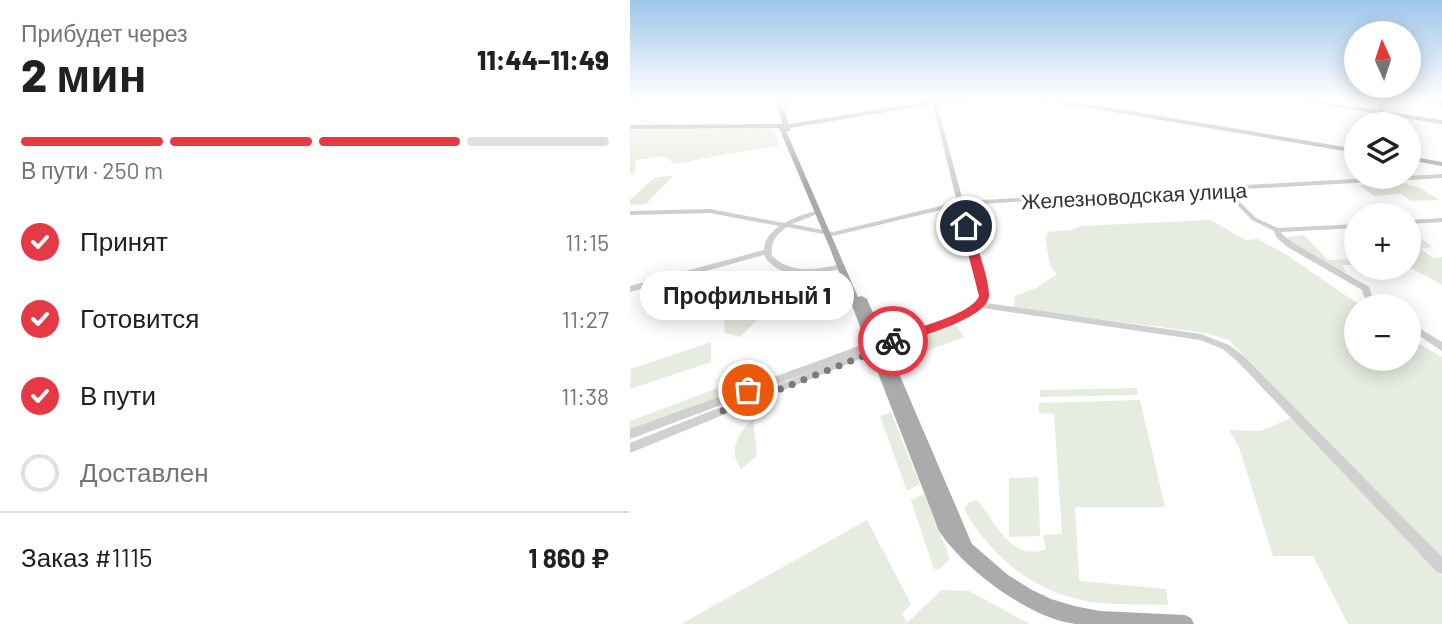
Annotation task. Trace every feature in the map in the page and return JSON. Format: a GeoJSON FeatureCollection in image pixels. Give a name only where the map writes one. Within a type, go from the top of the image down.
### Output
{"type":"FeatureCollection","features":[{"type":"Feature","properties":{"kind":"main road"},"geometry":{"type":"LineString","coordinates":[[786,129],[818,212],[831,236],[841,266],[877,346]]}},
{"type":"Feature","properties":{"kind":"main road"},"geometry":{"type":"LineString","coordinates":[[787,129],[877,346],[945,525],[954,540],[1005,583],[1055,610],[1104,622],[1185,624]]}},
{"type":"Feature","properties":{"kind":"main road"},"geometry":{"type":"LineString","coordinates":[[1232,129],[1344,148]]}},
{"type":"Feature","properties":{"kind":"main road"},"geometry":{"type":"LineString","coordinates":[[1232,129],[1344,148]]}},
{"type":"Feature","properties":{"kind":"main road"},"geometry":{"type":"LineString","coordinates":[[1421,161],[1442,165]]}},
{"type":"Feature","properties":{"kind":"street"},"geometry":{"type":"LineString","coordinates":[[630,448],[723,406],[967,314],[981,305],[984,296],[941,129]]}},
{"type":"Feature","properties":{"kind":"street","name":"Железноводская улица"},"geometry":{"type":"LineString","coordinates":[[831,236],[960,204],[1442,177]]}},
{"type":"Feature","properties":{"kind":"street"},"geometry":{"type":"LineString","coordinates":[[1224,189],[1249,215],[1277,230],[1344,227]]}},
{"type":"Feature","properties":{"kind":"street"},"geometry":{"type":"LineString","coordinates":[[766,252],[771,238],[784,227],[818,212]]}},
{"type":"Feature","properties":{"kind":"street"},"geometry":{"type":"LineString","coordinates":[[630,216],[714,218],[831,236]]}},
{"type":"Feature","properties":{"kind":"street"},"geometry":{"type":"LineString","coordinates":[[1421,221],[1442,220]]}},
{"type":"Feature","properties":{"kind":"street"},"geometry":{"type":"LineString","coordinates":[[1277,230],[1292,246],[1366,289],[1367,294]]}},
{"type":"Feature","properties":{"kind":"street"},"geometry":{"type":"LineString","coordinates":[[766,252],[772,262],[786,269],[807,271],[841,266]]}},
{"type":"Feature","properties":{"kind":"street"},"geometry":{"type":"LineString","coordinates":[[630,289],[766,252]]}},
{"type":"Feature","properties":{"kind":"street"},"geometry":{"type":"LineString","coordinates":[[981,305],[1201,337],[1226,347],[1264,382],[1442,567]]}},
{"type":"Feature","properties":{"kind":"street"},"geometry":{"type":"LineString","coordinates":[[1421,332],[1442,347]]}},
{"type":"Feature","properties":{"kind":"street"},"geometry":{"type":"LineString","coordinates":[[630,434],[723,406]]}},
{"type":"Feature","properties":{"kind":"shaded area"},"geometry":{"type":"Polygon","coordinates":[[[630,129],[771,129],[779,145],[675,164],[664,156],[636,160],[634,174],[630,174],[630,129]]]}},
{"type":"Feature","properties":{"kind":"shaded area"},"geometry":{"type":"Polygon","coordinates":[[[674,175],[646,204],[630,205],[630,200],[654,178],[674,175]]]}},
{"type":"Feature","properties":{"kind":"shaded area"},"geometry":{"type":"Polygon","coordinates":[[[1364,189],[1421,189],[1439,200],[1411,201],[1401,194],[1374,196],[1364,189]]]}},
{"type":"Feature","properties":{"kind":"shaded area"},"geometry":{"type":"Polygon","coordinates":[[[1211,220],[1245,240],[1258,239],[1287,255],[1344,294],[1344,371],[1421,371],[1421,345],[1442,357],[1442,559],[1229,340],[1206,333],[1014,308],[1015,296],[1036,288],[1057,274],[1050,265],[1045,236],[1048,235],[1047,232],[1071,230],[1080,226],[1211,220]]]}},
{"type":"Feature","properties":{"kind":"shaded area"},"geometry":{"type":"Polygon","coordinates":[[[1304,235],[1328,260],[1344,259],[1344,273],[1295,245],[1287,237],[1304,235]]]}},
{"type":"Feature","properties":{"kind":"shaded area"},"geometry":{"type":"Polygon","coordinates":[[[1421,238],[1432,247],[1421,249],[1421,238]]]}},
{"type":"Feature","properties":{"kind":"shaded area"},"geometry":{"type":"Polygon","coordinates":[[[1421,249],[1433,258],[1442,257],[1442,285],[1421,273],[1421,249]]]}},
{"type":"Feature","properties":{"kind":"shaded area"},"geometry":{"type":"Polygon","coordinates":[[[746,281],[763,288],[759,292],[767,294],[756,304],[734,301],[733,290],[746,281]]]}},
{"type":"Feature","properties":{"kind":"shaded area"},"geometry":{"type":"Polygon","coordinates":[[[780,290],[807,291],[803,296],[805,299],[790,311],[761,307],[780,290]]]}},
{"type":"Feature","properties":{"kind":"shaded area"},"geometry":{"type":"Polygon","coordinates":[[[723,303],[743,308],[740,311],[749,313],[753,310],[765,312],[740,337],[725,333],[723,303]]]}},
{"type":"Feature","properties":{"kind":"shaded area"},"geometry":{"type":"Polygon","coordinates":[[[951,324],[956,325],[964,337],[900,361],[894,347],[896,344],[951,324]]]}},
{"type":"Feature","properties":{"kind":"shaded area"},"geometry":{"type":"Polygon","coordinates":[[[711,342],[711,362],[630,389],[631,369],[711,342]]]}},
{"type":"Feature","properties":{"kind":"shaded area"},"geometry":{"type":"Polygon","coordinates":[[[763,371],[766,380],[630,430],[630,421],[763,371]]]}},
{"type":"Feature","properties":{"kind":"shaded area"},"geometry":{"type":"Polygon","coordinates":[[[1137,388],[1138,395],[1040,397],[1040,390],[1137,388]]]}},
{"type":"Feature","properties":{"kind":"shaded area"},"geometry":{"type":"Polygon","coordinates":[[[1140,400],[1165,507],[1075,507],[1079,577],[1080,581],[1166,589],[1168,605],[1113,604],[1081,600],[1062,595],[1028,578],[986,541],[964,509],[969,502],[977,500],[998,529],[1014,545],[1034,552],[1046,549],[1043,535],[1062,534],[1054,414],[1039,413],[1039,403],[1140,400]]]}},
{"type":"Feature","properties":{"kind":"shaded area"},"geometry":{"type":"Polygon","coordinates":[[[891,412],[920,484],[907,491],[880,416],[891,412]]]}},
{"type":"Feature","properties":{"kind":"shaded area"},"geometry":{"type":"Polygon","coordinates":[[[1291,418],[1442,576],[1442,624],[1348,624],[1313,556],[1273,556],[1239,447],[1229,430],[1260,431],[1291,418]]]}},
{"type":"Feature","properties":{"kind":"shaded area"},"geometry":{"type":"Polygon","coordinates":[[[753,419],[757,456],[741,469],[735,455],[736,442],[753,419]]]}},
{"type":"Feature","properties":{"kind":"shaded area"},"geometry":{"type":"Polygon","coordinates":[[[1038,477],[1040,536],[1009,537],[1009,478],[1038,477]]]}},
{"type":"Feature","properties":{"kind":"shaded area"},"geometry":{"type":"Polygon","coordinates":[[[924,494],[950,558],[940,569],[934,569],[911,500],[924,494]]]}},
{"type":"Feature","properties":{"kind":"shaded area"},"geometry":{"type":"Polygon","coordinates":[[[867,520],[911,604],[902,614],[907,623],[941,590],[969,591],[1030,624],[681,624],[867,520]]]}},
{"type":"Feature","properties":{"kind":"way so far"},"geometry":{"type":"LineString","coordinates":[[748,390],[723,400],[723,412],[876,351],[882,344],[893,341]]}},
{"type":"Feature","properties":{"kind":"place","name":"Профильный 1"},"geometry":{"type":"Point","coordinates":[748,390]}},
{"type":"Feature","properties":{"kind":"route"},"geometry":{"type":"LineString","coordinates":[[893,341],[967,314],[981,305],[984,296],[966,226]]}}]}
